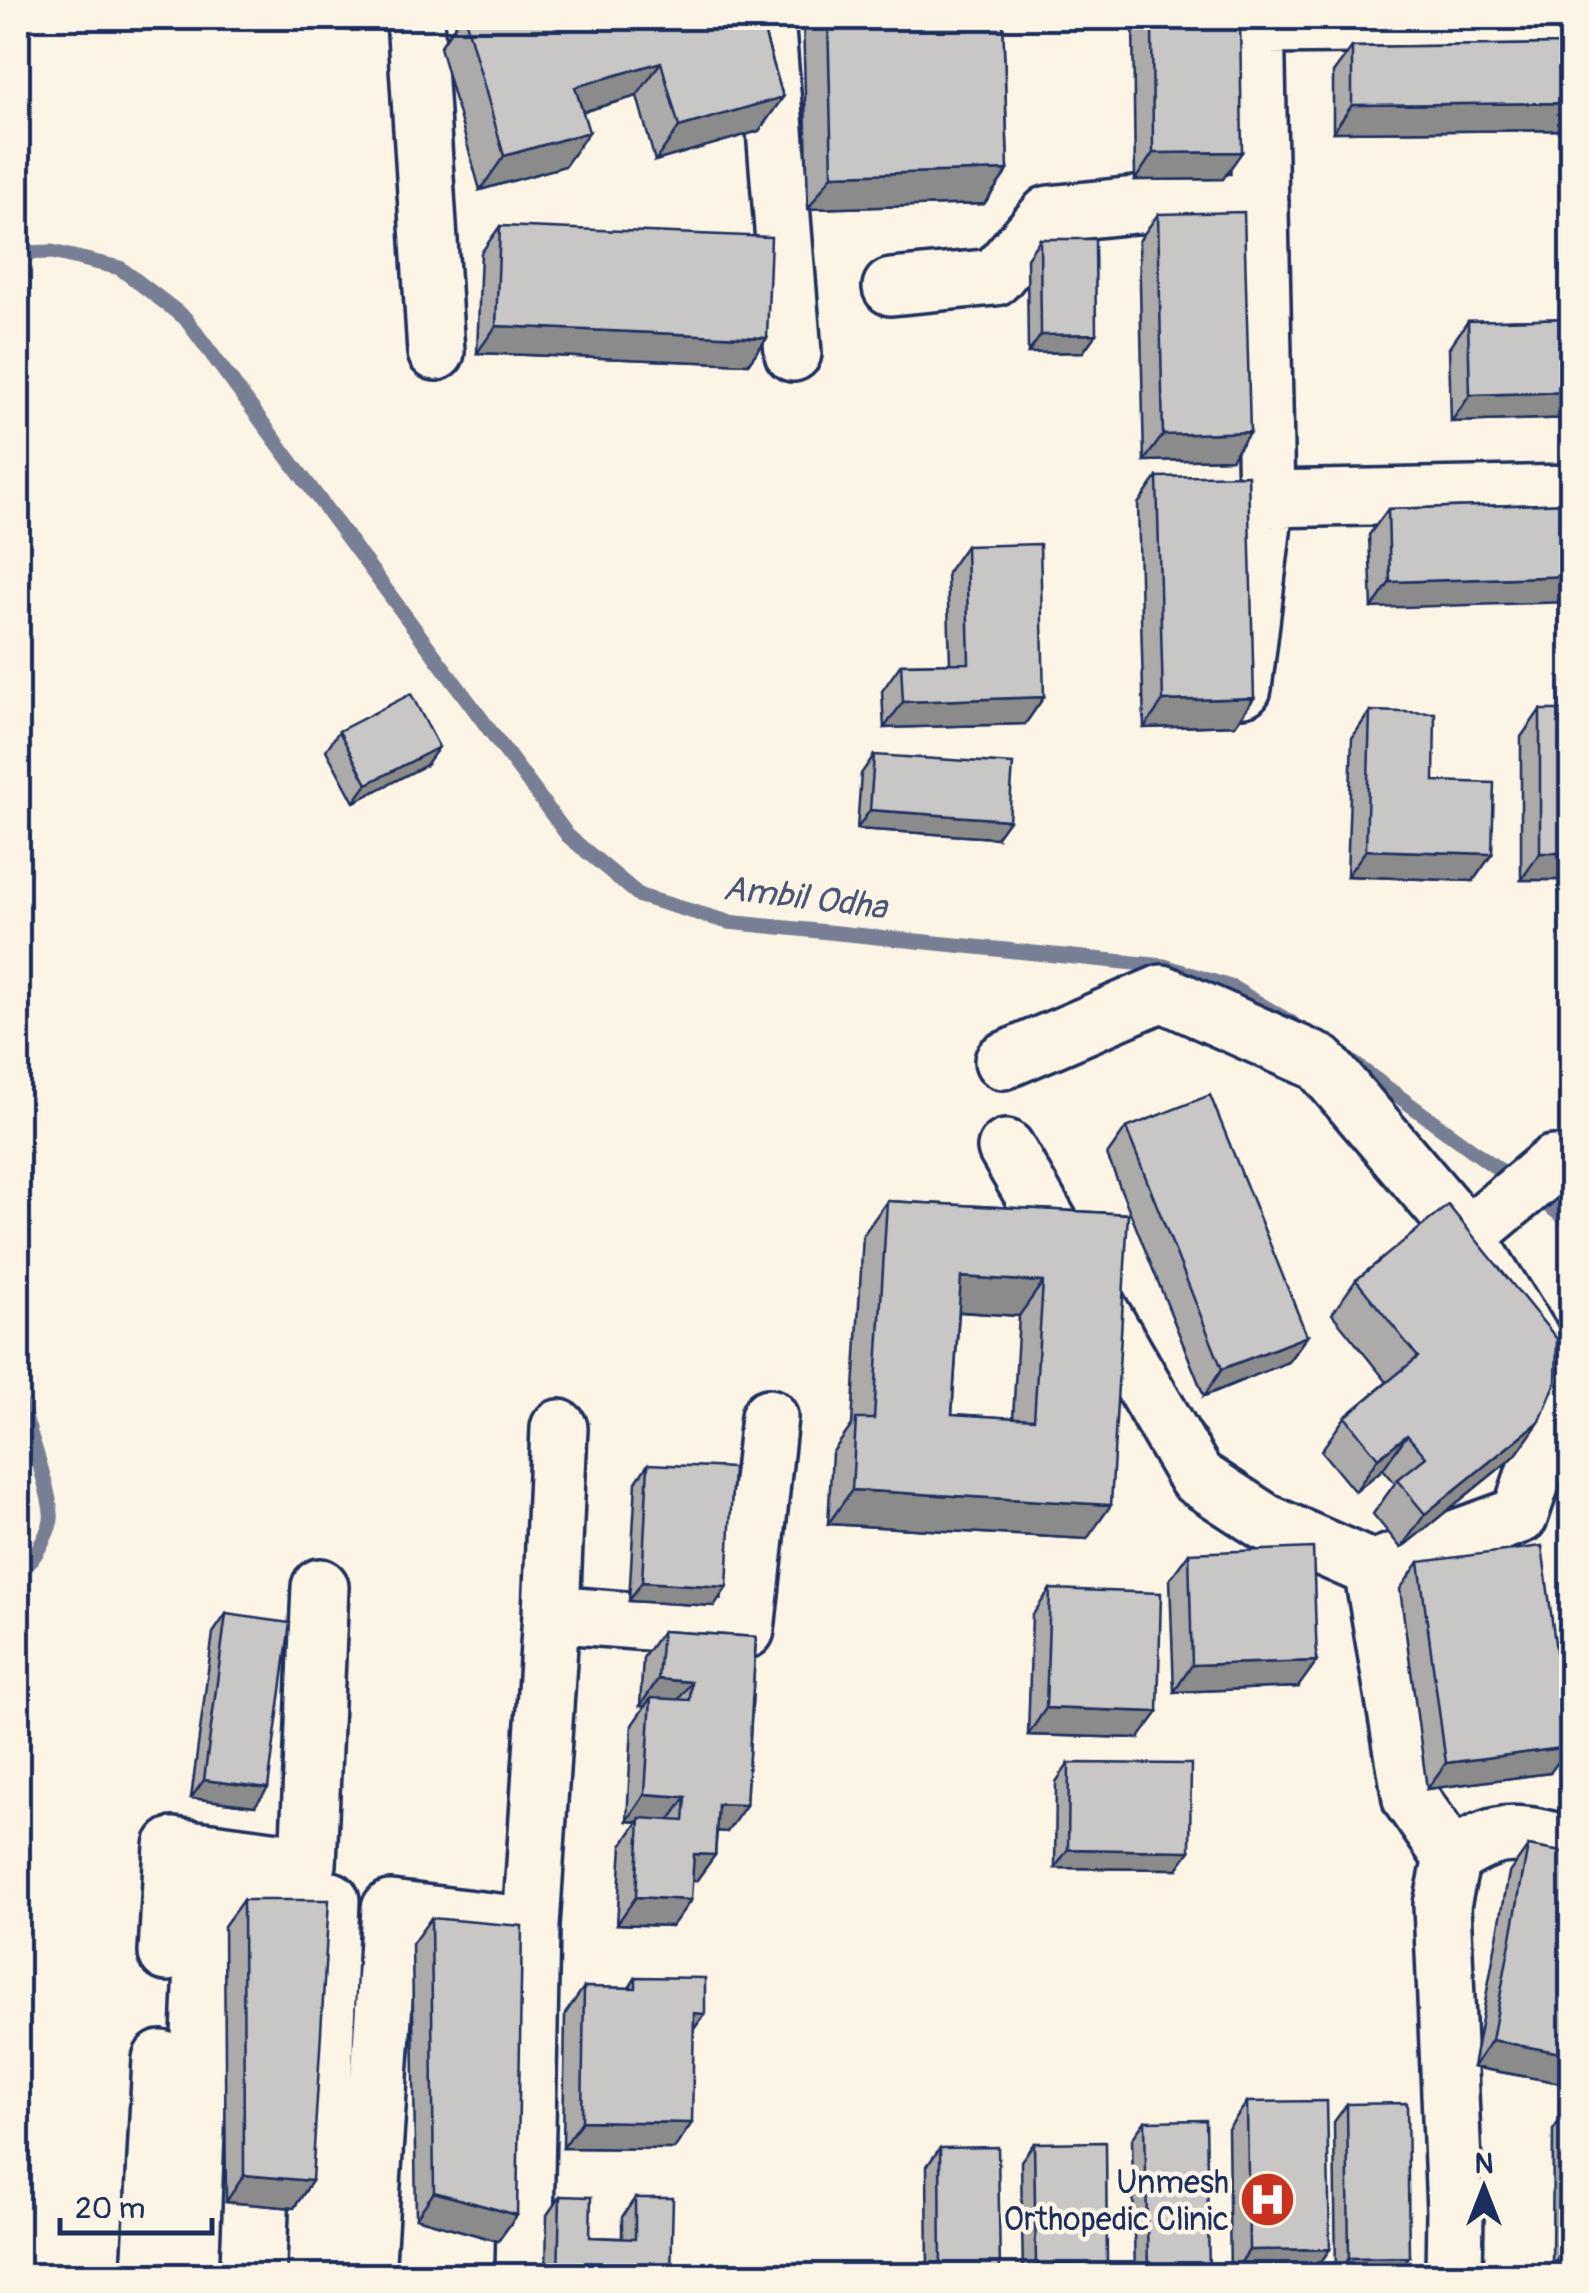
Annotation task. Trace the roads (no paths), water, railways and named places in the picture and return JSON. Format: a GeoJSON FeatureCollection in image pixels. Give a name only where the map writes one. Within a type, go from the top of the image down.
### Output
{"type":"FeatureCollection","features":[{"type":"Feature","properties":{"kind":"street"},"geometry":{"type":"LineString","coordinates":[[414,18],[436,352]]}},
{"type":"Feature","properties":{"kind":"street"},"geometry":{"type":"LineString","coordinates":[[766,18],[793,353]]}},
{"type":"Feature","properties":{"kind":"street"},"geometry":{"type":"LineString","coordinates":[[1243,688],[1266,499],[1256,22],[1572,23]]}},
{"type":"Feature","properties":{"kind":"street"},"geometry":{"type":"LineString","coordinates":[[891,287],[995,278],[1049,214],[1135,205],[1260,202]]}},
{"type":"Feature","properties":{"kind":"street"},"geometry":{"type":"LineString","coordinates":[[1266,499],[1572,493]]}},
{"type":"Feature","properties":{"kind":"street"},"geometry":{"type":"LineString","coordinates":[[1003,1061],[1162,993],[1320,1063],[1486,1221],[1563,1389],[1520,1516],[1372,1569],[1266,1522],[1196,1477],[1006,1148]]}},
{"type":"Feature","properties":{"kind":"street"},"geometry":{"type":"LineString","coordinates":[[1486,1221],[1562,1164]]}},
{"type":"Feature","properties":{"kind":"street"},"geometry":{"type":"LineString","coordinates":[[551,1614],[746,1630],[770,1417]]}},
{"type":"Feature","properties":{"kind":"street"},"geometry":{"type":"LineString","coordinates":[[524,2276],[531,1926],[559,1428]]}},
{"type":"Feature","properties":{"kind":"street"},"geometry":{"type":"LineString","coordinates":[[1372,1569],[1411,1799],[1452,1858]]}},
{"type":"Feature","properties":{"kind":"street"},"geometry":{"type":"LineString","coordinates":[[150,2276],[173,1846],[308,1864],[320,1587]]}},
{"type":"Feature","properties":{"kind":"street"},"geometry":{"type":"LineString","coordinates":[[1454,2276],[1456,2211],[1442,1905],[1452,1858],[1482,1838],[1515,1832],[1572,1845]]}},
{"type":"Feature","properties":{"kind":"street"},"geometry":{"type":"LineString","coordinates":[[190,2276],[206,1893],[331,1900],[316,2276]]}},
{"type":"Feature","properties":{"kind":"street"},"geometry":{"type":"LineString","coordinates":[[366,2276],[390,1910],[531,1926]]}},
{"type":"Feature","properties":{"kind":"waterway","name":"Ambil Odha"},"geometry":{"type":"LineString","coordinates":[[18,253],[52,252],[120,268],[185,318],[568,836],[640,896],[728,922],[1164,966],[1233,988],[1292,1023]]}},
{"type":"Feature","properties":{"kind":"waterway","name":"Ambil Odha"},"geometry":{"type":"LineString","coordinates":[[1345,1057],[1572,1223]]}},
{"type":"Feature","properties":{"kind":"waterway","name":"Ambil Odha"},"geometry":{"type":"LineString","coordinates":[[18,1396],[51,1510],[51,1520],[38,1550],[18,1573]]}},
{"type":"Feature","properties":{"kind":"place","name":"Unmesh Orthopedic Clinic"},"geometry":{"type":"Point","coordinates":[1268,2200]}}]}
